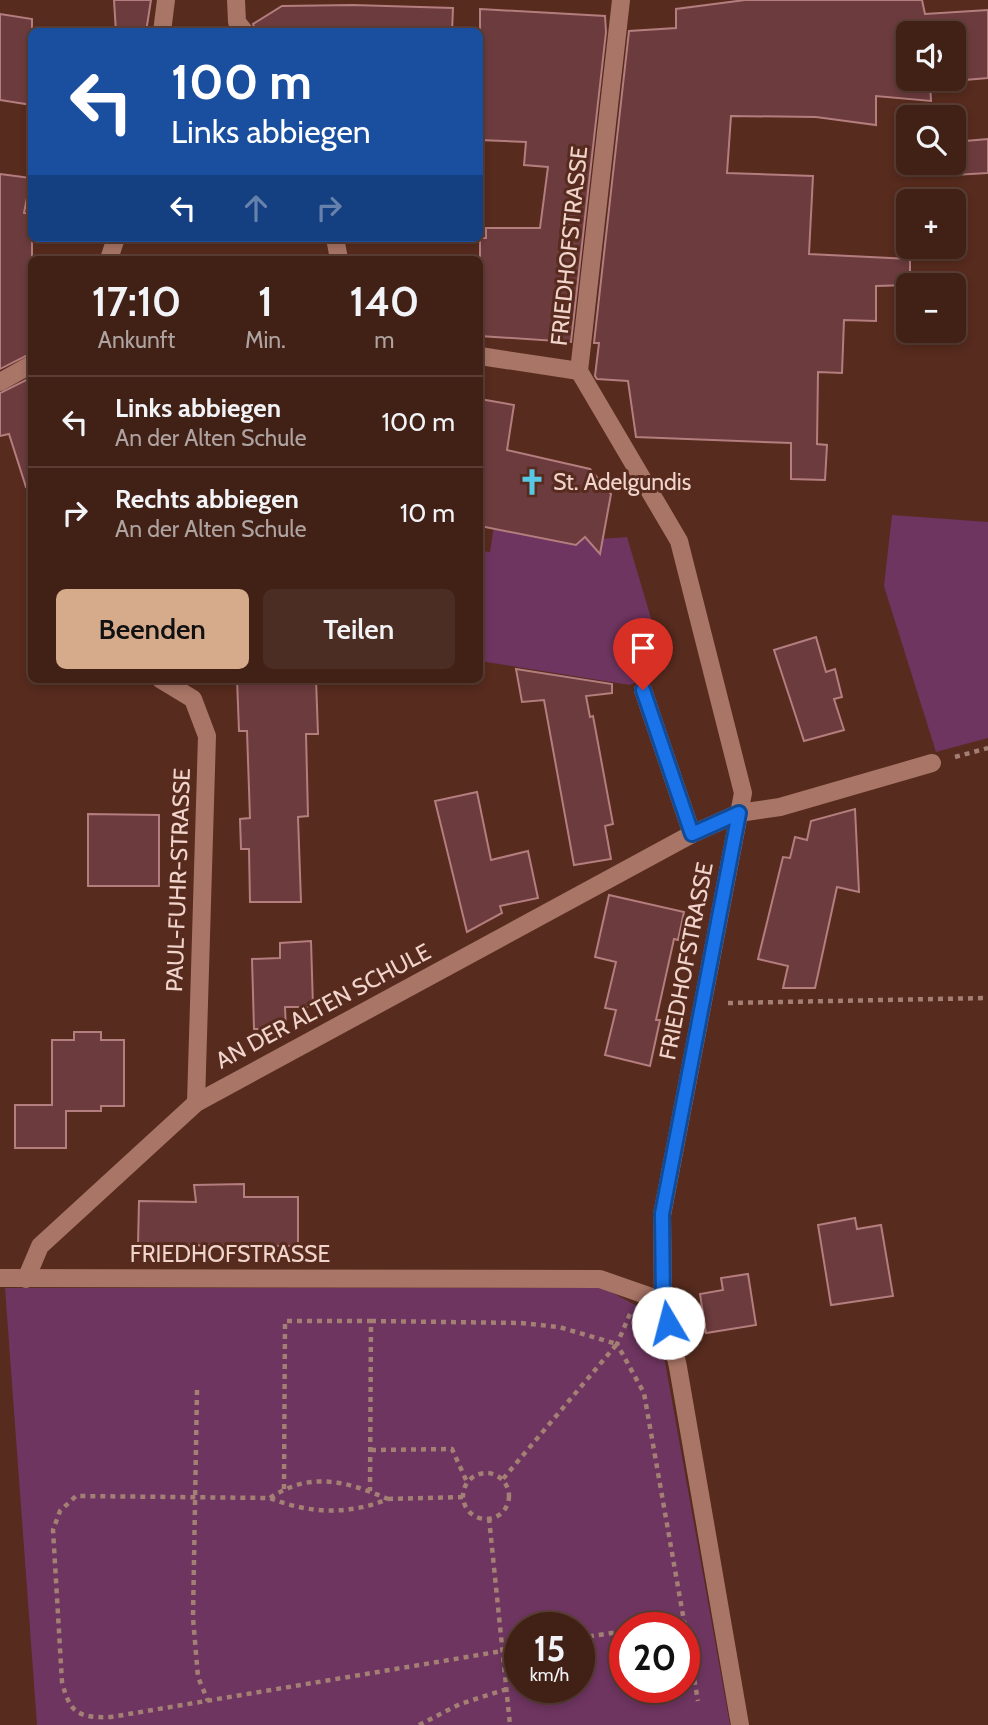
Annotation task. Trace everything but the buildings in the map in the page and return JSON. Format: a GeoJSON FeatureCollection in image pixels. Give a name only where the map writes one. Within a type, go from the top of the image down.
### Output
{"type":"FeatureCollection","features":[{"type":"Feature","properties":{"kind":"street"},"geometry":{"type":"LineString","coordinates":[[162,28],[166,0]]}},
{"type":"Feature","properties":{"kind":"street"},"geometry":{"type":"LineString","coordinates":[[236,0],[237,22],[242,28]]}},
{"type":"Feature","properties":{"kind":"street","name":"FRIEDHOFSTRASSE"},"geometry":{"type":"LineString","coordinates":[[0,1278],[600,1279],[663,1301],[662,1214],[743,793],[679,541],[579,371],[621,0]]}},
{"type":"Feature","properties":{"kind":"street"},"geometry":{"type":"LineString","coordinates":[[483,356],[579,371]]}},
{"type":"Feature","properties":{"kind":"street"},"geometry":{"type":"LineString","coordinates":[[0,382],[28,366]]}},
{"type":"Feature","properties":{"kind":"street","name":"PAUL-FUHR-STRASSE"},"geometry":{"type":"LineString","coordinates":[[167,683],[193,699],[207,736],[196,1102]]}},
{"type":"Feature","properties":{"kind":"street"},"geometry":{"type":"LineString","coordinates":[[643,690],[692,834]]}},
{"type":"Feature","properties":{"kind":"street","name":"AN DER ALTEN SCHULE"},"geometry":{"type":"LineString","coordinates":[[26,1279],[40,1246],[196,1102],[692,834],[739,813],[780,807],[932,763]]}},
{"type":"Feature","properties":{"kind":"street"},"geometry":{"type":"LineString","coordinates":[[663,1301],[678,1367],[740,1725]]}},
{"type":"Feature","properties":{"kind":"path"},"geometry":{"type":"LineString","coordinates":[[932,763],[988,748]]}},
{"type":"Feature","properties":{"kind":"path"},"geometry":{"type":"LineString","coordinates":[[703,1004],[988,998]]}},
{"type":"Feature","properties":{"kind":"path"},"geometry":{"type":"LineString","coordinates":[[502,1480],[617,1344],[639,1292]]}},
{"type":"Feature","properties":{"kind":"path"},"geometry":{"type":"LineString","coordinates":[[284,1489],[285,1321],[521,1323],[559,1327],[617,1344],[644,1393],[682,1612]]}},
{"type":"Feature","properties":{"kind":"path"},"geometry":{"type":"LineString","coordinates":[[370,1491],[371,1321]]}},
{"type":"Feature","properties":{"kind":"path"},"geometry":{"type":"LineString","coordinates":[[197,1390],[193,1619],[198,1677],[208,1701]]}},
{"type":"Feature","properties":{"kind":"path"},"geometry":{"type":"LineString","coordinates":[[371,1450],[452,1449],[467,1482],[463,1497],[468,1511],[481,1518],[489,1518],[501,1512],[508,1500],[502,1480]]}},
{"type":"Feature","properties":{"kind":"path"},"geometry":{"type":"LineString","coordinates":[[467,1482],[480,1474],[502,1480]]}},
{"type":"Feature","properties":{"kind":"path"},"geometry":{"type":"LineString","coordinates":[[270,1498],[303,1481],[330,1481],[370,1491],[388,1499]]}},
{"type":"Feature","properties":{"kind":"path"},"geometry":{"type":"LineString","coordinates":[[463,1497],[388,1499],[368,1507],[340,1511],[294,1508],[270,1498],[76,1496],[60,1511],[52,1530],[62,1682],[66,1700],[75,1711],[87,1717],[111,1717],[503,1651]]}},
{"type":"Feature","properties":{"kind":"path"},"geometry":{"type":"LineString","coordinates":[[489,1518],[504,1664]]}},
{"type":"Feature","properties":{"kind":"path"},"geometry":{"type":"LineString","coordinates":[[419,1725],[460,1704],[504,1690]]}},
{"type":"Feature","properties":{"kind":"path"},"geometry":{"type":"LineString","coordinates":[[508,1703],[510,1725]]}},
{"type":"Feature","properties":{"kind":"shaded area"},"geometry":{"type":"Polygon","coordinates":[[[892,515],[988,522],[988,738],[936,752],[884,586],[892,515]]]}},
{"type":"Feature","properties":{"kind":"shaded area"},"geometry":{"type":"Polygon","coordinates":[[[494,526],[508,528],[509,533],[511,528],[552,537],[627,537],[666,669],[630,685],[483,661],[483,551],[490,552],[494,526]]]}},
{"type":"Feature","properties":{"kind":"shaded area"},"geometry":{"type":"Polygon","coordinates":[[[5,1288],[604,1288],[657,1317],[730,1725],[37,1725],[5,1288]]]}},
{"type":"Feature","properties":{"kind":"place","name":"St. Adelgundis"},"geometry":{"type":"Point","coordinates":[532,482]}},
{"type":"Feature","properties":{"kind":"route"},"geometry":{"type":"LineString","coordinates":[[643,690],[692,834],[739,813],[662,1214],[663,1301],[668,1323]]}}]}
